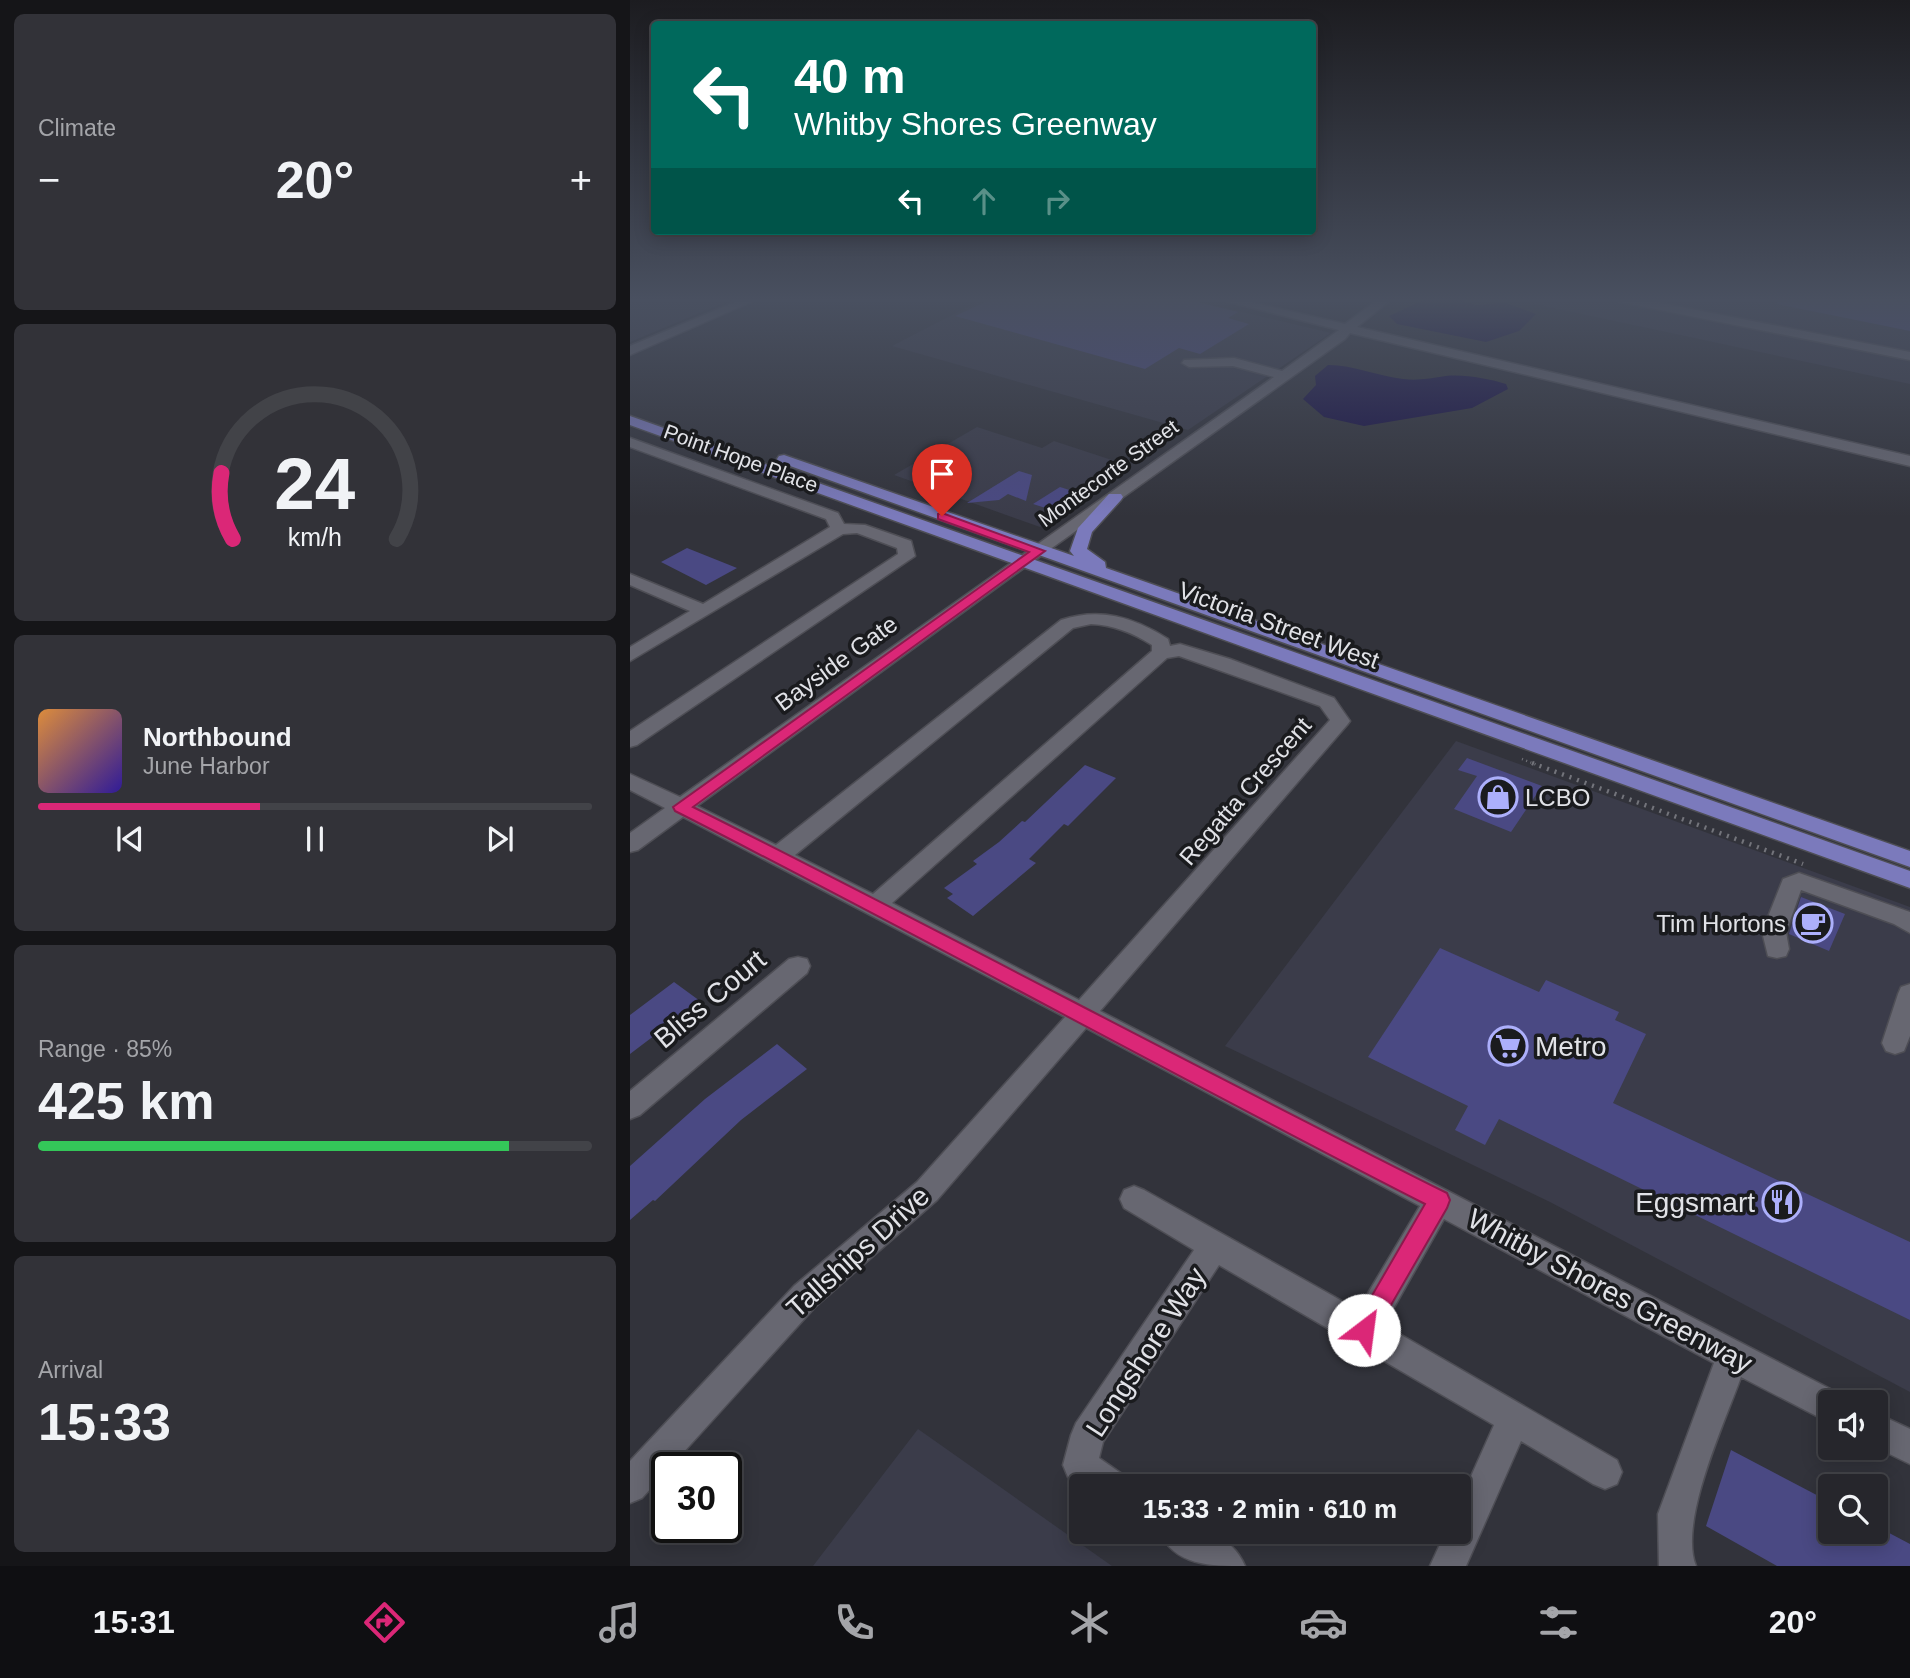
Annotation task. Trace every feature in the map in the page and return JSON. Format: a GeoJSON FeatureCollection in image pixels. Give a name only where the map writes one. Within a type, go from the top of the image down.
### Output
{"type":"FeatureCollection","features":[{"type":"Feature","properties":{"kind":"main road","name":"Victoria Street West"},"geometry":{"type":"LineString","coordinates":[[630,404],[1910,859]]}},
{"type":"Feature","properties":{"kind":"main road","name":"Victoria Street West"},"geometry":{"type":"LineString","coordinates":[[630,420],[1910,880]]}},
{"type":"Feature","properties":{"kind":"main road"},"geometry":{"type":"LineString","coordinates":[[1115,497],[1084,531],[1078,551],[1091,562],[1158,593]]}},
{"type":"Feature","properties":{"kind":"street"},"geometry":{"type":"LineString","coordinates":[[1266,371],[1284,376]]}},
{"type":"Feature","properties":{"kind":"street","name":"Montecorte Street"},"geometry":{"type":"LineString","coordinates":[[1023,562],[1291,371]]}},
{"type":"Feature","properties":{"kind":"street"},"geometry":{"type":"LineString","coordinates":[[1529,371],[1910,461]]}},
{"type":"Feature","properties":{"kind":"street","name":"Point Hope Place"},"geometry":{"type":"LineString","coordinates":[[630,442],[832,516],[839,528]]}},
{"type":"Feature","properties":{"kind":"street"},"geometry":{"type":"LineString","coordinates":[[630,655],[839,528],[859,528],[905,545],[907,556],[630,740]]}},
{"type":"Feature","properties":{"kind":"street","name":"Bayside Gate"},"geometry":{"type":"LineString","coordinates":[[681,807],[1023,562]]}},
{"type":"Feature","properties":{"kind":"street"},"geometry":{"type":"LineString","coordinates":[[630,579],[704,610]]}},
{"type":"Feature","properties":{"kind":"street"},"geometry":{"type":"LineString","coordinates":[[778,856],[1067,624],[1081,618],[1097,617],[1116,621],[1161,643],[1161,653],[875,905]]}},
{"type":"Feature","properties":{"kind":"street","name":"Regatta Crescent"},"geometry":{"type":"LineString","coordinates":[[1083,1016],[1340,721],[1326,702],[1301,692],[1180,650],[1161,653]]}},
{"type":"Feature","properties":{"kind":"street","name":"Whitby Shores Greenway"},"geometry":{"type":"LineString","coordinates":[[630,780],[875,905],[1818,1401]]}},
{"type":"Feature","properties":{"kind":"street"},"geometry":{"type":"LineString","coordinates":[[630,844],[681,807]]}},
{"type":"Feature","properties":{"kind":"street"},"geometry":{"type":"LineString","coordinates":[[1777,949],[1774,932],[1791,885],[1798,881],[1902,918],[1910,924]]}},
{"type":"Feature","properties":{"kind":"street","name":"Bliss Court"},"geometry":{"type":"LineString","coordinates":[[630,1107],[798,966]]}},
{"type":"Feature","properties":{"kind":"street"},"geometry":{"type":"LineString","coordinates":[[1895,1043],[1910,994]]}},
{"type":"Feature","properties":{"kind":"street","name":"Tallships Drive"},"geometry":{"type":"LineString","coordinates":[[635,1470],[805,1296],[927,1191],[1083,1016]]}},
{"type":"Feature","properties":{"kind":"street","name":"Longshore Way"},"geometry":{"type":"LineString","coordinates":[[1134,1199],[1605,1472]]}},
{"type":"Feature","properties":{"kind":"street"},"geometry":{"type":"LineString","coordinates":[[1364,1330],[1439,1200]]}},
{"type":"Feature","properties":{"kind":"street","name":"Longshore Way"},"geometry":{"type":"LineString","coordinates":[[1093,1474],[1080,1465],[1088,1435],[1214,1246]]}},
{"type":"Feature","properties":{"kind":"street"},"geometry":{"type":"LineString","coordinates":[[1675,1564],[1675,1514],[1732,1357]]}},
{"type":"Feature","properties":{"kind":"street"},"geometry":{"type":"LineString","coordinates":[[1448,1566],[1514,1419]]}},
{"type":"Feature","properties":{"kind":"street"},"geometry":{"type":"LineString","coordinates":[[1888,1436],[1910,1447]]}},
{"type":"Feature","properties":{"kind":"street"},"geometry":{"type":"LineString","coordinates":[[1195,1544],[1227,1566]]}},
{"type":"Feature","properties":{"kind":"path"},"geometry":{"type":"LineString","coordinates":[[1517,757],[1807,865]]}},
{"type":"Feature","properties":{"kind":"shaded area"},"geometry":{"type":"Polygon","coordinates":[[[980,371],[1275,371],[1188,430],[980,371]]]}},
{"type":"Feature","properties":{"kind":"shaded area"},"geometry":{"type":"Polygon","coordinates":[[[1321,371],[1364,371],[1409,380],[1477,377],[1506,384],[1508,389],[1472,408],[1364,426],[1324,417],[1303,399],[1316,385],[1315,376],[1321,371]]]}},
{"type":"Feature","properties":{"kind":"shaded area"},"geometry":{"type":"Polygon","coordinates":[[[1849,371],[1910,371],[1910,384],[1849,371]]]}},
{"type":"Feature","properties":{"kind":"shaded area"},"geometry":{"type":"Polygon","coordinates":[[[977,427],[1042,448],[1054,441],[1130,466],[1040,527],[894,475],[977,427]]]}},
{"type":"Feature","properties":{"kind":"shaded area"},"geometry":{"type":"Polygon","coordinates":[[[1456,741],[1910,907],[1910,1392],[1550,1202],[1225,1046],[1456,741]]]}},
{"type":"Feature","properties":{"kind":"shaded area"},"geometry":{"type":"Polygon","coordinates":[[[918,1429],[1069,1536],[1069,1544],[1081,1544],[1112,1566],[813,1566],[918,1429]]]}},
{"type":"Feature","properties":{"kind":"building"},"geometry":{"type":"Polygon","coordinates":[[[1019,471],[1032,475],[1026,501],[1008,494],[999,500],[967,503],[1019,471]]]}},
{"type":"Feature","properties":{"kind":"building"},"geometry":{"type":"Polygon","coordinates":[[[1060,487],[1082,494],[1055,511],[1033,504],[1060,487]]]}},
{"type":"Feature","properties":{"kind":"building"},"geometry":{"type":"Polygon","coordinates":[[[687,548],[737,568],[706,585],[661,562],[687,548]]]}},
{"type":"Feature","properties":{"kind":"building","name":"LCBO"},"geometry":{"type":"Polygon","coordinates":[[[1467,758],[1542,786],[1511,832],[1454,809],[1477,776],[1458,770],[1467,758]]]}},
{"type":"Feature","properties":{"kind":"building"},"geometry":{"type":"Polygon","coordinates":[[[1085,765],[1116,778],[1068,826],[1064,824],[1029,859],[1036,863],[973,916],[947,898],[953,894],[944,888],[977,864],[973,861],[1022,821],[1025,822],[1085,765]]]}},
{"type":"Feature","properties":{"kind":"building","name":"Tim Hortons"},"geometry":{"type":"Polygon","coordinates":[[[1801,897],[1845,914],[1829,951],[1789,934],[1801,897]]]}},
{"type":"Feature","properties":{"kind":"building"},"geometry":{"type":"Polygon","coordinates":[[[1440,948],[1539,992],[1546,980],[1619,1012],[1615,1020],[1646,1034],[1613,1103],[1910,1242],[1910,1320],[1499,1119],[1485,1145],[1455,1130],[1468,1106],[1368,1057],[1440,948]]]}},
{"type":"Feature","properties":{"kind":"building"},"geometry":{"type":"Polygon","coordinates":[[[674,982],[700,1001],[630,1054],[630,1015],[674,982]]]}},
{"type":"Feature","properties":{"kind":"building"},"geometry":{"type":"Polygon","coordinates":[[[777,1044],[807,1069],[741,1120],[655,1201],[630,1220],[630,1166],[705,1099],[777,1044]]]}},
{"type":"Feature","properties":{"kind":"building"},"geometry":{"type":"Polygon","coordinates":[[[1731,1450],[1818,1496],[1818,1544],[1888,1544],[1888,1532],[1910,1544],[1910,1566],[1777,1566],[1706,1526],[1731,1450]]]}},
{"type":"Feature","properties":{"kind":"place","name":"LCBO"},"geometry":{"type":"Point","coordinates":[1498,797]}},
{"type":"Feature","properties":{"kind":"place","name":"Tim Hortons"},"geometry":{"type":"Point","coordinates":[1813,923]}},
{"type":"Feature","properties":{"kind":"place","name":"Metro"},"geometry":{"type":"Point","coordinates":[1508,1046]}},
{"type":"Feature","properties":{"kind":"place","name":"Eggsmart"},"geometry":{"type":"Point","coordinates":[1782,1202]}},
{"type":"Feature","properties":{"kind":"route"},"geometry":{"type":"LineString","coordinates":[[942,516],[1039,551],[1008,570],[681,807],[875,905],[1291,1126],[1439,1200],[1364,1330]]}}]}
